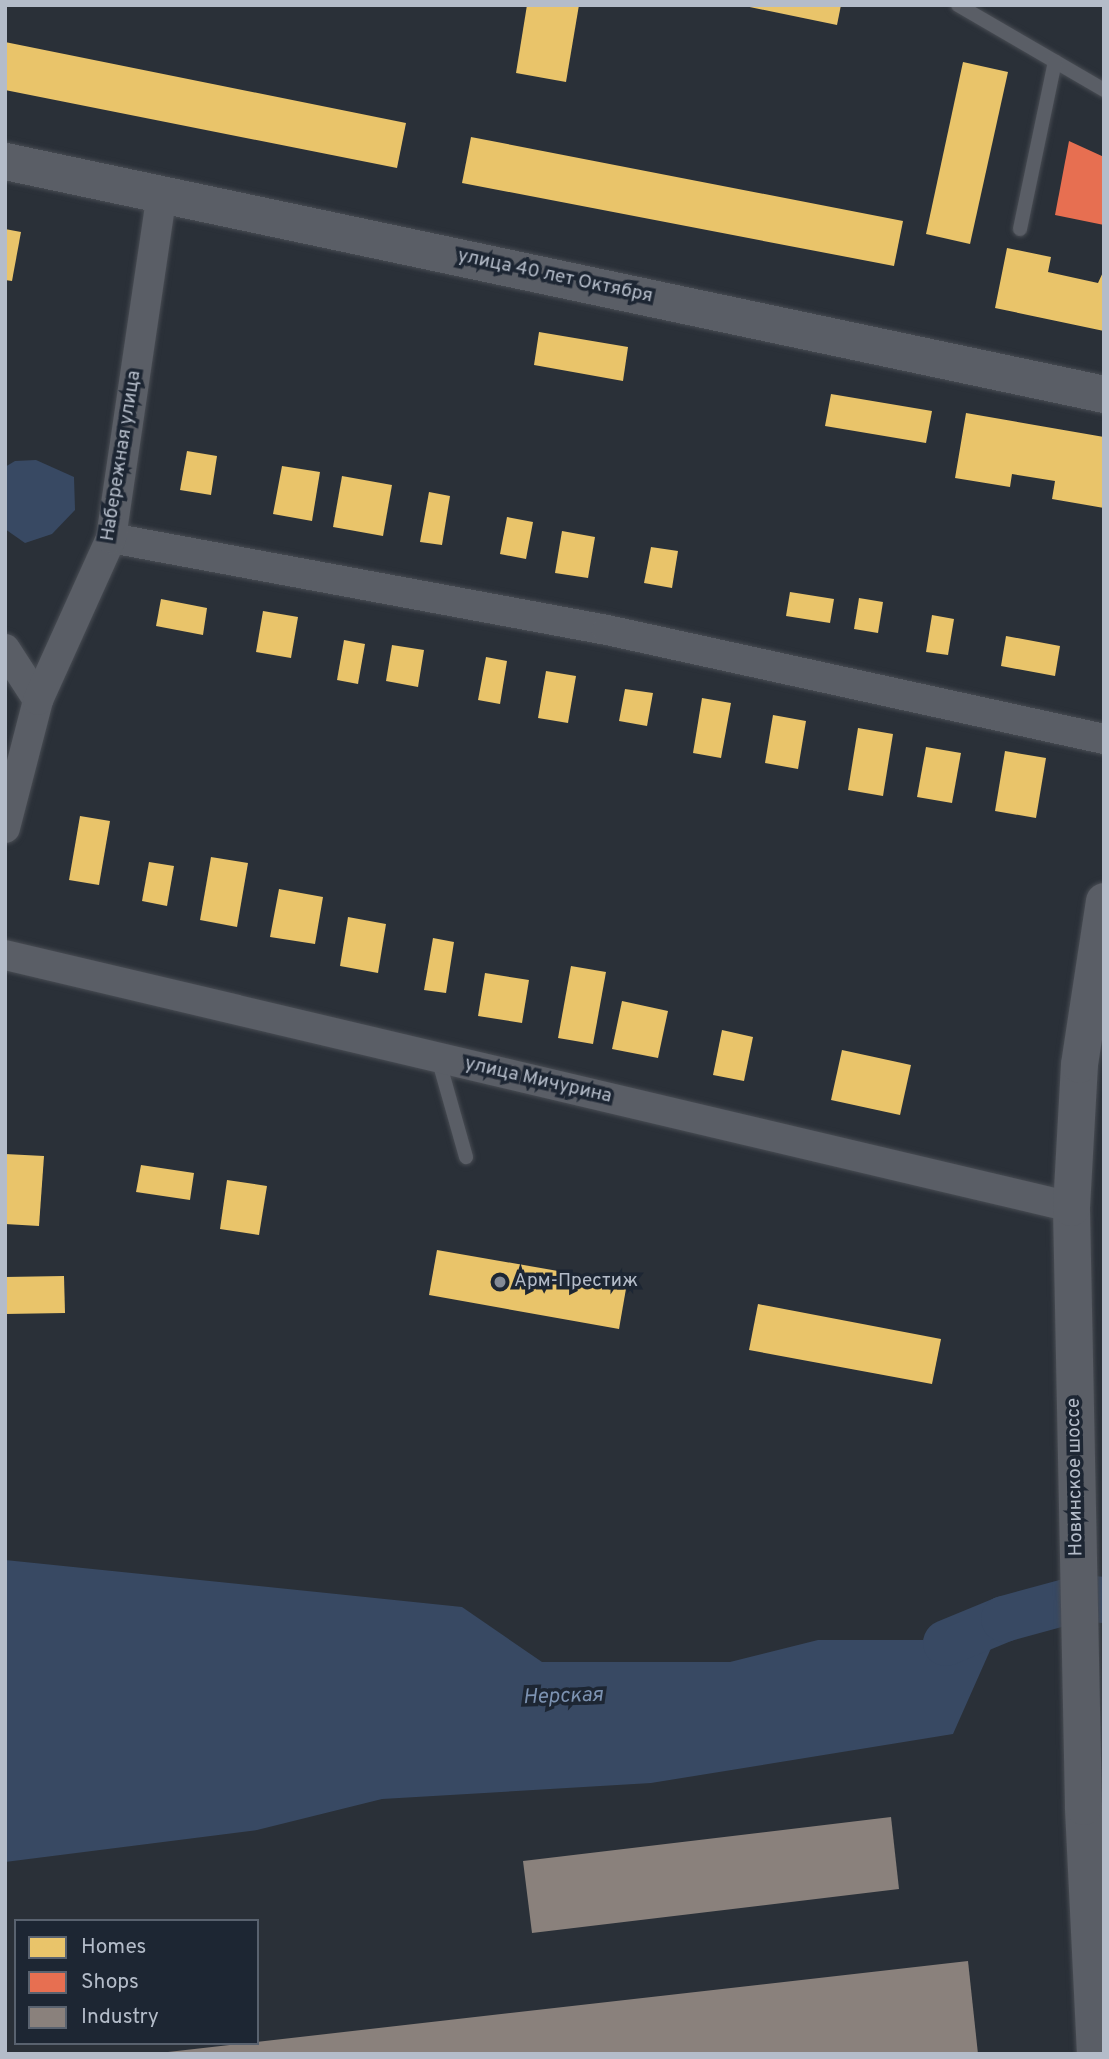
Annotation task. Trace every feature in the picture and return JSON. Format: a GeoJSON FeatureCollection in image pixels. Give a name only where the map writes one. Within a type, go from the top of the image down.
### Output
{"type":"FeatureCollection","features":[{"type":"Feature","properties":{"kind":"street","name":"улица 40 лет Октября"},"geometry":{"type":"LineString","coordinates":[[5,160],[1104,394]]}},
{"type":"Feature","properties":{"kind":"street","name":"Набережная улица"},"geometry":{"type":"LineString","coordinates":[[5,828],[38,700],[111,538],[162,193]]}},
{"type":"Feature","properties":{"kind":"street"},"geometry":{"type":"LineString","coordinates":[[111,538],[607,630],[1104,739]]}},
{"type":"Feature","properties":{"kind":"street"},"geometry":{"type":"LineString","coordinates":[[5,649],[38,700]]}},
{"type":"Feature","properties":{"kind":"street","name":"Новинское шоссе"},"geometry":{"type":"LineString","coordinates":[[1095,2054],[1075,1480],[1071,1207],[1079,1065],[1100,942],[1104,901]]}},
{"type":"Feature","properties":{"kind":"street","name":"улица Мичурина"},"geometry":{"type":"LineString","coordinates":[[5,955],[1071,1207]]}},
{"type":"Feature","properties":{"kind":"lane"},"geometry":{"type":"LineString","coordinates":[[958,5],[1104,90]]}},
{"type":"Feature","properties":{"kind":"lane"},"geometry":{"type":"LineString","coordinates":[[1020,229],[1055,62]]}},
{"type":"Feature","properties":{"kind":"lane"},"geometry":{"type":"LineString","coordinates":[[438,1058],[466,1157]]}},
{"type":"Feature","properties":{"kind":"water"},"geometry":{"type":"Polygon","coordinates":[[[36,460],[74,477],[75,510],[52,534],[25,543],[5,529],[5,467],[15,461],[36,460]]]}},
{"type":"Feature","properties":{"kind":"water"},"geometry":{"type":"Polygon","coordinates":[[[5,1560],[462,1607],[542,1662],[730,1662],[818,1640],[942,1640],[1004,1619],[953,1734],[651,1783],[382,1799],[257,1830],[5,1862],[5,1560]]]}},
{"type":"Feature","properties":{"kind":"building: Homes"},"geometry":{"type":"Polygon","coordinates":[[[527,5],[579,5],[566,82],[516,73],[527,5]]]}},
{"type":"Feature","properties":{"kind":"building: Homes"},"geometry":{"type":"Polygon","coordinates":[[[740,5],[841,5],[837,25],[740,5]]]}},
{"type":"Feature","properties":{"kind":"building: Homes"},"geometry":{"type":"Polygon","coordinates":[[[5,42],[406,123],[397,168],[5,90],[5,42]]]}},
{"type":"Feature","properties":{"kind":"building: Homes"},"geometry":{"type":"Polygon","coordinates":[[[963,62],[1008,72],[970,244],[926,234],[963,62]]]}},
{"type":"Feature","properties":{"kind":"building: Homes"},"geometry":{"type":"Polygon","coordinates":[[[471,137],[903,221],[894,266],[462,183],[471,137]]]}},
{"type":"Feature","properties":{"kind":"building: Homes"},"geometry":{"type":"Polygon","coordinates":[[[5,229],[21,232],[12,281],[5,280],[5,229]]]}},
{"type":"Feature","properties":{"kind":"building: Homes"},"geometry":{"type":"Polygon","coordinates":[[[1007,248],[1051,257],[1048,272],[1098,283],[1104,270],[1104,331],[995,308],[1007,248]]]}},
{"type":"Feature","properties":{"kind":"building: Homes"},"geometry":{"type":"Polygon","coordinates":[[[539,332],[628,347],[623,381],[534,365],[539,332]]]}},
{"type":"Feature","properties":{"kind":"building: Homes"},"geometry":{"type":"Polygon","coordinates":[[[831,394],[932,411],[926,443],[825,426],[831,394]]]}},
{"type":"Feature","properties":{"kind":"building: Homes"},"geometry":{"type":"Polygon","coordinates":[[[966,413],[1104,437],[1104,508],[1052,499],[1055,481],[1012,474],[1010,487],[955,478],[966,413]]]}},
{"type":"Feature","properties":{"kind":"building: Homes"},"geometry":{"type":"Polygon","coordinates":[[[187,451],[217,456],[211,495],[180,490],[187,451]]]}},
{"type":"Feature","properties":{"kind":"building: Homes"},"geometry":{"type":"Polygon","coordinates":[[[282,466],[320,472],[312,521],[273,514],[282,466]]]}},
{"type":"Feature","properties":{"kind":"building: Homes"},"geometry":{"type":"Polygon","coordinates":[[[342,476],[392,485],[383,536],[333,527],[342,476]]]}},
{"type":"Feature","properties":{"kind":"building: Homes"},"geometry":{"type":"Polygon","coordinates":[[[429,492],[450,496],[442,545],[420,542],[429,492]]]}},
{"type":"Feature","properties":{"kind":"building: Homes"},"geometry":{"type":"Polygon","coordinates":[[[507,517],[533,522],[526,559],[500,554],[507,517]]]}},
{"type":"Feature","properties":{"kind":"building: Homes"},"geometry":{"type":"Polygon","coordinates":[[[562,531],[595,537],[588,578],[555,573],[562,531]]]}},
{"type":"Feature","properties":{"kind":"building: Homes"},"geometry":{"type":"Polygon","coordinates":[[[651,547],[678,551],[672,588],[644,583],[651,547]]]}},
{"type":"Feature","properties":{"kind":"building: Homes"},"geometry":{"type":"Polygon","coordinates":[[[790,592],[834,599],[830,623],[786,616],[790,592]]]}},
{"type":"Feature","properties":{"kind":"building: Homes"},"geometry":{"type":"Polygon","coordinates":[[[859,598],[883,602],[878,633],[854,629],[859,598]]]}},
{"type":"Feature","properties":{"kind":"building: Homes"},"geometry":{"type":"Polygon","coordinates":[[[161,599],[207,608],[203,635],[156,626],[161,599]]]}},
{"type":"Feature","properties":{"kind":"building: Homes"},"geometry":{"type":"Polygon","coordinates":[[[263,611],[298,617],[291,658],[256,652],[263,611]]]}},
{"type":"Feature","properties":{"kind":"building: Homes"},"geometry":{"type":"Polygon","coordinates":[[[932,615],[954,619],[948,655],[926,652],[932,615]]]}},
{"type":"Feature","properties":{"kind":"building: Homes"},"geometry":{"type":"Polygon","coordinates":[[[1006,636],[1060,646],[1055,676],[1001,666],[1006,636]]]}},
{"type":"Feature","properties":{"kind":"building: Homes"},"geometry":{"type":"Polygon","coordinates":[[[344,640],[365,644],[358,684],[337,680],[344,640]]]}},
{"type":"Feature","properties":{"kind":"building: Homes"},"geometry":{"type":"Polygon","coordinates":[[[392,645],[424,650],[418,687],[386,681],[392,645]]]}},
{"type":"Feature","properties":{"kind":"building: Homes"},"geometry":{"type":"Polygon","coordinates":[[[486,657],[507,661],[500,704],[478,700],[486,657]]]}},
{"type":"Feature","properties":{"kind":"building: Homes"},"geometry":{"type":"Polygon","coordinates":[[[546,671],[576,676],[568,723],[538,718],[546,671]]]}},
{"type":"Feature","properties":{"kind":"building: Homes"},"geometry":{"type":"Polygon","coordinates":[[[625,689],[653,693],[647,726],[619,721],[625,689]]]}},
{"type":"Feature","properties":{"kind":"building: Homes"},"geometry":{"type":"Polygon","coordinates":[[[702,698],[731,703],[721,758],[693,753],[702,698]]]}},
{"type":"Feature","properties":{"kind":"building: Homes"},"geometry":{"type":"Polygon","coordinates":[[[773,715],[806,721],[798,769],[765,763],[773,715]]]}},
{"type":"Feature","properties":{"kind":"building: Homes"},"geometry":{"type":"Polygon","coordinates":[[[858,728],[893,734],[883,796],[848,790],[858,728]]]}},
{"type":"Feature","properties":{"kind":"building: Homes"},"geometry":{"type":"Polygon","coordinates":[[[926,747],[961,753],[952,803],[917,797],[926,747]]]}},
{"type":"Feature","properties":{"kind":"building: Homes"},"geometry":{"type":"Polygon","coordinates":[[[1005,751],[1046,758],[1036,818],[995,811],[1005,751]]]}},
{"type":"Feature","properties":{"kind":"building: Homes"},"geometry":{"type":"Polygon","coordinates":[[[80,816],[110,821],[99,885],[69,880],[80,816]]]}},
{"type":"Feature","properties":{"kind":"building: Homes"},"geometry":{"type":"Polygon","coordinates":[[[211,857],[248,863],[237,927],[200,920],[211,857]]]}},
{"type":"Feature","properties":{"kind":"building: Homes"},"geometry":{"type":"Polygon","coordinates":[[[149,862],[174,866],[167,906],[142,901],[149,862]]]}},
{"type":"Feature","properties":{"kind":"building: Homes"},"geometry":{"type":"Polygon","coordinates":[[[279,889],[323,897],[315,944],[270,937],[279,889]]]}},
{"type":"Feature","properties":{"kind":"building: Homes"},"geometry":{"type":"Polygon","coordinates":[[[348,917],[386,924],[378,973],[340,966],[348,917]]]}},
{"type":"Feature","properties":{"kind":"building: Homes"},"geometry":{"type":"Polygon","coordinates":[[[433,938],[454,942],[446,993],[424,990],[433,938]]]}},
{"type":"Feature","properties":{"kind":"building: Homes"},"geometry":{"type":"Polygon","coordinates":[[[571,966],[606,972],[593,1044],[558,1038],[571,966]]]}},
{"type":"Feature","properties":{"kind":"building: Homes"},"geometry":{"type":"Polygon","coordinates":[[[485,973],[529,980],[522,1023],[478,1016],[485,973]]]}},
{"type":"Feature","properties":{"kind":"building: Homes"},"geometry":{"type":"Polygon","coordinates":[[[622,1001],[668,1011],[658,1058],[612,1049],[622,1001]]]}},
{"type":"Feature","properties":{"kind":"building: Homes"},"geometry":{"type":"Polygon","coordinates":[[[722,1030],[753,1037],[744,1081],[713,1075],[722,1030]]]}},
{"type":"Feature","properties":{"kind":"building: Homes"},"geometry":{"type":"Polygon","coordinates":[[[842,1050],[911,1065],[900,1115],[831,1100],[842,1050]]]}},
{"type":"Feature","properties":{"kind":"building: Homes"},"geometry":{"type":"Polygon","coordinates":[[[5,1154],[44,1156],[39,1226],[5,1224],[5,1154]]]}},
{"type":"Feature","properties":{"kind":"building: Homes"},"geometry":{"type":"Polygon","coordinates":[[[141,1165],[194,1173],[190,1200],[136,1192],[141,1165]]]}},
{"type":"Feature","properties":{"kind":"building: Homes"},"geometry":{"type":"Polygon","coordinates":[[[227,1180],[267,1186],[259,1235],[220,1229],[227,1180]]]}},
{"type":"Feature","properties":{"kind":"building: Homes"},"geometry":{"type":"Polygon","coordinates":[[[437,1250],[627,1283],[619,1329],[429,1295],[437,1250]]]}},
{"type":"Feature","properties":{"kind":"building: Homes"},"geometry":{"type":"Polygon","coordinates":[[[64,1276],[65,1313],[5,1314],[5,1277],[64,1276]]]}},
{"type":"Feature","properties":{"kind":"building: Homes"},"geometry":{"type":"Polygon","coordinates":[[[758,1304],[941,1339],[932,1384],[749,1350],[758,1304]]]}},
{"type":"Feature","properties":{"kind":"building: Shops"},"geometry":{"type":"Polygon","coordinates":[[[1069,141],[1104,157],[1104,225],[1055,215],[1069,141]]]}},
{"type":"Feature","properties":{"kind":"building: Industry"},"geometry":{"type":"Polygon","coordinates":[[[891,1817],[899,1889],[532,1933],[523,1861],[891,1817]]]}},
{"type":"Feature","properties":{"kind":"building: Industry"},"geometry":{"type":"Polygon","coordinates":[[[968,1961],[978,2054],[168,2052],[230,2045],[259,2045],[259,2042],[968,1961]]]}},
{"type":"Feature","properties":{"kind":"waterway","name":"Нерская"},"geometry":{"type":"LineString","coordinates":[[946,1643],[1004,1619],[1081,1598],[1104,1600]]}},
{"type":"Feature","properties":{"kind":"place","name":"Арм-Престиж"},"geometry":{"type":"Point","coordinates":[500,1282]}}]}
